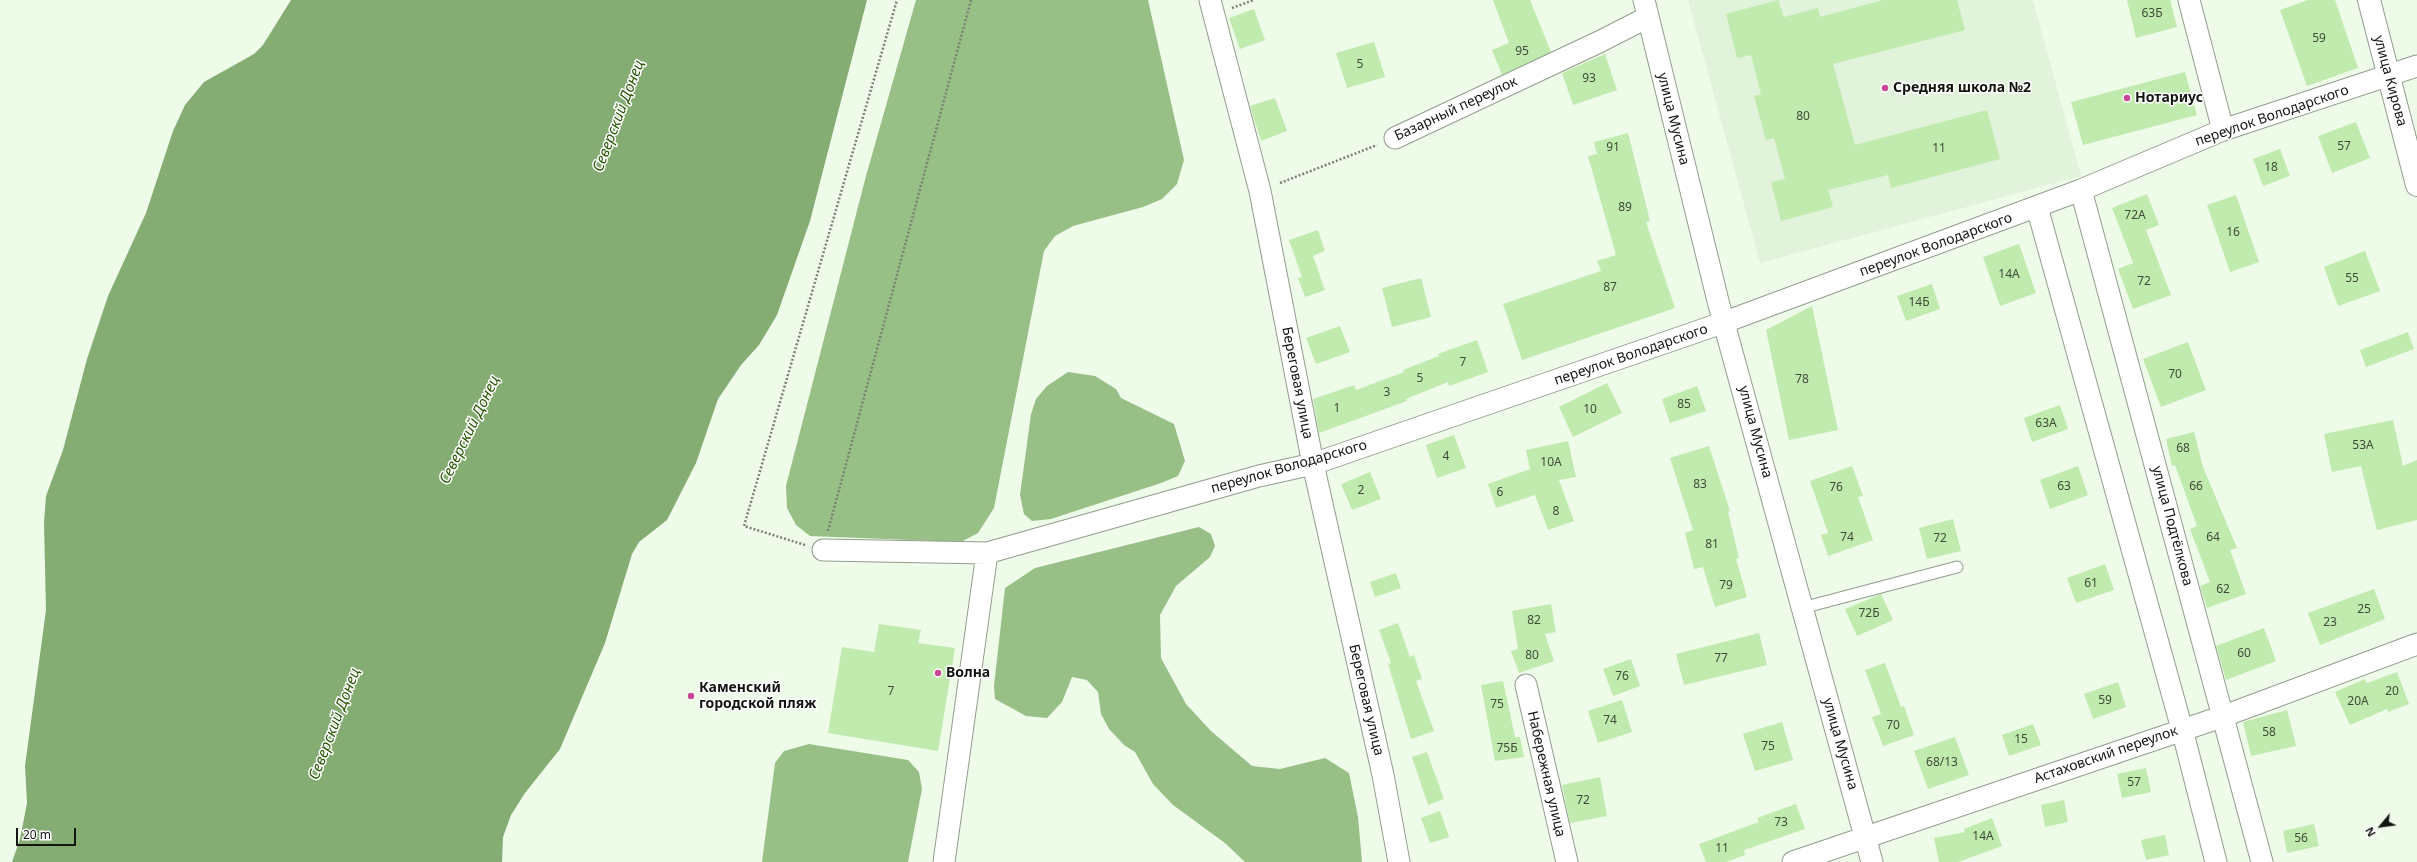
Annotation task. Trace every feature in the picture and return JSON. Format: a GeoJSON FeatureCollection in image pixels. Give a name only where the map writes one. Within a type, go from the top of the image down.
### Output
{"type":"FeatureCollection","features":[{"type":"Feature","properties":{"kind":"street","name":"Береговая улица"},"geometry":{"type":"LineString","coordinates":[[1210,0],[1260,191],[1313,464],[1383,775],[1398,862]]}},
{"type":"Feature","properties":{"kind":"street"},"geometry":{"type":"LineString","coordinates":[[2189,0],[2223,130]]}},
{"type":"Feature","properties":{"kind":"street","name":"улица Кирова"},"geometry":{"type":"LineString","coordinates":[[2369,0],[2417,185]]}},
{"type":"Feature","properties":{"kind":"street","name":"Базарный переулок"},"geometry":{"type":"LineString","coordinates":[[1395,138],[1600,42],[1646,8]]}},
{"type":"Feature","properties":{"kind":"street","name":"улица Мусина"},"geometry":{"type":"LineString","coordinates":[[1646,8],[1725,322],[1872,862]]}},
{"type":"Feature","properties":{"kind":"street","name":"переулок Володарского"},"geometry":{"type":"LineString","coordinates":[[823,550],[987,554],[1259,476],[1313,464],[1725,322],[2081,190],[2223,130],[2417,66]]}},
{"type":"Feature","properties":{"kind":"street","name":"улица Подтёлкова"},"geometry":{"type":"LineString","coordinates":[[2081,190],[2224,716],[2262,862]]}},
{"type":"Feature","properties":{"kind":"street"},"geometry":{"type":"LineString","coordinates":[[2038,206],[2182,729],[2216,862]]}},
{"type":"Feature","properties":{"kind":"street"},"geometry":{"type":"LineString","coordinates":[[944,862],[987,554]]}},
{"type":"Feature","properties":{"kind":"street","name":"Астаховский переулок"},"geometry":{"type":"LineString","coordinates":[[1793,862],[2224,716],[2417,644]]}},
{"type":"Feature","properties":{"kind":"street","name":"Набережная улица"},"geometry":{"type":"LineString","coordinates":[[1526,685],[1566,862]]}},
{"type":"Feature","properties":{"kind":"lane"},"geometry":{"type":"LineString","coordinates":[[1802,608],[1957,567]]}},
{"type":"Feature","properties":{"kind":"path"},"geometry":{"type":"LineString","coordinates":[[897,0],[744,526],[823,550],[970,0]]}},
{"type":"Feature","properties":{"kind":"path","name":"Базарный переулок"},"geometry":{"type":"LineString","coordinates":[[1260,191],[1395,138]]}},
{"type":"Feature","properties":{"kind":"shaded area"},"geometry":{"type":"Polygon","coordinates":[[[916,0],[1148,0],[1184,160],[1177,184],[1162,199],[1143,207],[1073,226],[1055,236],[1044,251],[994,508],[978,533],[961,542],[810,536],[796,525],[787,508],[786,486],[866,176],[916,0]]]}},
{"type":"Feature","properties":{"kind":"shaded area","name":"Средняя школа №2"},"geometry":{"type":"Polygon","coordinates":[[[1688,0],[2033,0],[2081,176],[1760,263],[1688,0]]]}},
{"type":"Feature","properties":{"kind":"shaded area"},"geometry":{"type":"Polygon","coordinates":[[[1068,372],[1095,376],[1116,389],[1121,398],[1174,424],[1185,461],[1178,476],[1161,483],[1051,519],[1032,521],[1024,514],[1020,495],[1031,414],[1036,399],[1047,386],[1068,372]]]}},
{"type":"Feature","properties":{"kind":"shaded area"},"geometry":{"type":"Polygon","coordinates":[[[1199,527],[1211,534],[1215,546],[1210,557],[1176,586],[1160,615],[1161,658],[1186,704],[1211,731],[1252,766],[1280,769],[1325,758],[1349,773],[1358,817],[1362,862],[1245,862],[1225,843],[1173,805],[1153,784],[1135,752],[1124,745],[1109,729],[1101,714],[1098,692],[1087,680],[1072,677],[1062,702],[1047,718],[1026,716],[995,699],[994,686],[1005,588],[1035,568],[1199,527]]]}},
{"type":"Feature","properties":{"kind":"shaded area"},"geometry":{"type":"Polygon","coordinates":[[[809,744],[908,760],[919,772],[922,789],[908,862],[762,862],[775,763],[784,751],[809,744]]]}},
{"type":"Feature","properties":{"kind":"water","name":"Северский Донец"},"geometry":{"type":"Polygon","coordinates":[[[291,0],[867,0],[810,221],[777,315],[759,345],[741,365],[718,399],[696,463],[667,520],[639,542],[632,554],[605,643],[560,749],[525,793],[511,815],[503,837],[502,862],[12,862],[20,839],[27,803],[25,766],[46,610],[44,523],[46,496],[63,450],[87,359],[108,296],[146,213],[173,131],[185,105],[204,82],[254,54],[263,45],[291,0]]]}},
{"type":"Feature","properties":{"kind":"building"},"geometry":{"type":"Polygon","coordinates":[[[1493,0],[1530,0],[1551,52],[1502,75],[1492,50],[1509,43],[1493,0]]]}},
{"type":"Feature","properties":{"kind":"building"},"geometry":{"type":"Polygon","coordinates":[[[1778,0],[1784,17],[1818,8],[1820,17],[1883,0],[1957,0],[1965,30],[1833,64],[1855,145],[1987,110],[2000,159],[1891,188],[1888,175],[1828,190],[1833,207],[1781,221],[1771,182],[1785,179],[1774,138],[1766,140],[1754,96],[1761,94],[1751,55],[1737,58],[1726,14],[1778,0]]]}},
{"type":"Feature","properties":{"kind":"building"},"geometry":{"type":"Polygon","coordinates":[[[2127,0],[2170,0],[2177,27],[2136,38],[2127,0]]]}},
{"type":"Feature","properties":{"kind":"building"},"geometry":{"type":"Polygon","coordinates":[[[2308,0],[2335,0],[2358,68],[2307,86],[2280,10],[2308,0]]]}},
{"type":"Feature","properties":{"kind":"building"},"geometry":{"type":"Polygon","coordinates":[[[1254,9],[1265,40],[1240,49],[1229,18],[1254,9]]]}},
{"type":"Feature","properties":{"kind":"building"},"geometry":{"type":"Polygon","coordinates":[[[1374,42],[1385,77],[1347,88],[1336,53],[1374,42]]]}},
{"type":"Feature","properties":{"kind":"building"},"geometry":{"type":"Polygon","coordinates":[[[1605,54],[1617,90],[1573,105],[1562,73],[1605,54]]]}},
{"type":"Feature","properties":{"kind":"building"},"geometry":{"type":"Polygon","coordinates":[[[2185,72],[2197,115],[2083,145],[2071,102],[2185,72]]]}},
{"type":"Feature","properties":{"kind":"building"},"geometry":{"type":"Polygon","coordinates":[[[1275,98],[1287,131],[1261,141],[1250,106],[1275,98]]]}},
{"type":"Feature","properties":{"kind":"building"},"geometry":{"type":"Polygon","coordinates":[[[2356,122],[2370,158],[2332,173],[2318,136],[2356,122]]]}},
{"type":"Feature","properties":{"kind":"building"},"geometry":{"type":"Polygon","coordinates":[[[1628,133],[1650,221],[1646,222],[1675,308],[1522,360],[1503,304],[1601,271],[1597,261],[1616,255],[1588,156],[1597,154],[1594,142],[1628,133]]]}},
{"type":"Feature","properties":{"kind":"building"},"geometry":{"type":"Polygon","coordinates":[[[2280,149],[2290,176],[2263,186],[2253,159],[2280,149]]]}},
{"type":"Feature","properties":{"kind":"building"},"geometry":{"type":"Polygon","coordinates":[[[2147,194],[2159,225],[2146,230],[2171,295],[2133,309],[2118,269],[2133,263],[2112,208],[2147,194]]]}},
{"type":"Feature","properties":{"kind":"building"},"geometry":{"type":"Polygon","coordinates":[[[2236,195],[2259,262],[2230,272],[2207,205],[2236,195]]]}},
{"type":"Feature","properties":{"kind":"building"},"geometry":{"type":"Polygon","coordinates":[[[1318,230],[1325,251],[1313,256],[1325,290],[1305,297],[1298,278],[1302,277],[1289,240],[1318,230]]]}},
{"type":"Feature","properties":{"kind":"building"},"geometry":{"type":"Polygon","coordinates":[[[2019,244],[2036,293],[2000,306],[1983,257],[2019,244]]]}},
{"type":"Feature","properties":{"kind":"building"},"geometry":{"type":"Polygon","coordinates":[[[2365,251],[2380,291],[2338,306],[2324,267],[2365,251]]]}},
{"type":"Feature","properties":{"kind":"building"},"geometry":{"type":"Polygon","coordinates":[[[1421,278],[1431,317],[1392,327],[1382,288],[1421,278]]]}},
{"type":"Feature","properties":{"kind":"building"},"geometry":{"type":"Polygon","coordinates":[[[1932,284],[1940,309],[1906,321],[1897,296],[1932,284]]]}},
{"type":"Feature","properties":{"kind":"building"},"geometry":{"type":"Polygon","coordinates":[[[1812,306],[1838,430],[1789,440],[1766,330],[1812,306]]]}},
{"type":"Feature","properties":{"kind":"building"},"geometry":{"type":"Polygon","coordinates":[[[1340,326],[1350,352],[1316,364],[1306,338],[1340,326]]]}},
{"type":"Feature","properties":{"kind":"building"},"geometry":{"type":"Polygon","coordinates":[[[2408,332],[2414,349],[2366,367],[2360,350],[2408,332]]]}},
{"type":"Feature","properties":{"kind":"building"},"geometry":{"type":"Polygon","coordinates":[[[1477,340],[1488,372],[1449,386],[1448,382],[1406,399],[1407,401],[1319,433],[1313,399],[1354,385],[1356,390],[1404,372],[1403,370],[1439,356],[1438,354],[1477,340]]]}},
{"type":"Feature","properties":{"kind":"building"},"geometry":{"type":"Polygon","coordinates":[[[2188,342],[2206,390],[2161,407],[2143,359],[2188,342]]]}},
{"type":"Feature","properties":{"kind":"building"},"geometry":{"type":"Polygon","coordinates":[[[1607,383],[1622,413],[1573,437],[1559,407],[1607,383]]]}},
{"type":"Feature","properties":{"kind":"building"},"geometry":{"type":"Polygon","coordinates":[[[1697,386],[1706,411],[1670,423],[1662,399],[1697,386]]]}},
{"type":"Feature","properties":{"kind":"building"},"geometry":{"type":"Polygon","coordinates":[[[2060,405],[2068,429],[2032,442],[2024,418],[2060,405]]]}},
{"type":"Feature","properties":{"kind":"building"},"geometry":{"type":"Polygon","coordinates":[[[2393,420],[2403,466],[2417,460],[2417,520],[2377,530],[2361,466],[2332,472],[2324,434],[2393,420]]]}},
{"type":"Feature","properties":{"kind":"building"},"geometry":{"type":"Polygon","coordinates":[[[2194,432],[2203,467],[2237,548],[2230,550],[2246,594],[2207,608],[2200,586],[2210,582],[2190,529],[2197,526],[2175,465],[2172,466],[2166,439],[2194,432]]]}},
{"type":"Feature","properties":{"kind":"building"},"geometry":{"type":"Polygon","coordinates":[[[1454,435],[1466,468],[1437,478],[1426,445],[1454,435]]]}},
{"type":"Feature","properties":{"kind":"building"},"geometry":{"type":"Polygon","coordinates":[[[1568,441],[1576,477],[1559,480],[1574,521],[1548,530],[1535,495],[1496,508],[1488,484],[1530,469],[1526,450],[1568,441]]]}},
{"type":"Feature","properties":{"kind":"building"},"geometry":{"type":"Polygon","coordinates":[[[1709,446],[1730,511],[1728,512],[1739,558],[1736,559],[1747,597],[1715,607],[1703,567],[1694,569],[1685,533],[1693,530],[1670,458],[1709,446]]]}},
{"type":"Feature","properties":{"kind":"building"},"geometry":{"type":"Polygon","coordinates":[[[1852,466],[1863,496],[1858,497],[1873,540],[1828,556],[1821,535],[1828,533],[1810,481],[1852,466]]]}},
{"type":"Feature","properties":{"kind":"building"},"geometry":{"type":"Polygon","coordinates":[[[2078,466],[2088,495],[2050,509],[2040,480],[2078,466]]]}},
{"type":"Feature","properties":{"kind":"building"},"geometry":{"type":"Polygon","coordinates":[[[1370,472],[1381,499],[1352,510],[1341,484],[1370,472]]]}},
{"type":"Feature","properties":{"kind":"building"},"geometry":{"type":"Polygon","coordinates":[[[1953,519],[1961,551],[1927,559],[1919,528],[1953,519]]]}},
{"type":"Feature","properties":{"kind":"building"},"geometry":{"type":"Polygon","coordinates":[[[2105,564],[2114,590],[2076,603],[2067,578],[2105,564]]]}},
{"type":"Feature","properties":{"kind":"building"},"geometry":{"type":"Polygon","coordinates":[[[1396,573],[1401,588],[1375,597],[1370,582],[1396,573]]]}},
{"type":"Feature","properties":{"kind":"building"},"geometry":{"type":"Polygon","coordinates":[[[2374,589],[2385,619],[2320,645],[2308,613],[2374,589]]]}},
{"type":"Feature","properties":{"kind":"building"},"geometry":{"type":"Polygon","coordinates":[[[1881,594],[1893,620],[1857,636],[1845,609],[1881,594]]]}},
{"type":"Feature","properties":{"kind":"building"},"geometry":{"type":"Polygon","coordinates":[[[1551,604],[1556,632],[1545,634],[1554,661],[1519,673],[1511,651],[1518,649],[1512,611],[1551,604]]]}},
{"type":"Feature","properties":{"kind":"building"},"geometry":{"type":"Polygon","coordinates":[[[1398,623],[1410,657],[1414,655],[1422,679],[1416,681],[1434,731],[1411,739],[1388,664],[1391,663],[1379,630],[1398,623]]]}},
{"type":"Feature","properties":{"kind":"building"},"geometry":{"type":"Polygon","coordinates":[[[879,624],[921,630],[918,643],[955,648],[938,751],[828,733],[842,647],[874,652],[879,624]]]}},
{"type":"Feature","properties":{"kind":"building"},"geometry":{"type":"Polygon","coordinates":[[[2264,628],[2276,661],[2226,680],[2216,646],[2264,628]]]}},
{"type":"Feature","properties":{"kind":"building"},"geometry":{"type":"Polygon","coordinates":[[[1759,633],[1767,665],[1684,685],[1676,654],[1759,633]]]}},
{"type":"Feature","properties":{"kind":"building"},"geometry":{"type":"Polygon","coordinates":[[[1631,659],[1640,686],[1613,696],[1603,669],[1631,659]]]}},
{"type":"Feature","properties":{"kind":"building"},"geometry":{"type":"Polygon","coordinates":[[[1885,663],[1901,707],[1904,706],[1914,735],[1883,746],[1872,717],[1881,714],[1865,670],[1885,663]]]}},
{"type":"Feature","properties":{"kind":"building"},"geometry":{"type":"Polygon","coordinates":[[[2397,672],[2409,704],[2388,712],[2387,709],[2350,725],[2335,692],[2365,679],[2367,683],[2397,672]]]}},
{"type":"Feature","properties":{"kind":"building"},"geometry":{"type":"Polygon","coordinates":[[[1503,681],[1515,737],[1520,737],[1524,757],[1495,761],[1481,685],[1503,681]]]}},
{"type":"Feature","properties":{"kind":"building"},"geometry":{"type":"Polygon","coordinates":[[[2118,682],[2126,707],[2093,719],[2084,694],[2118,682]]]}},
{"type":"Feature","properties":{"kind":"building"},"geometry":{"type":"Polygon","coordinates":[[[1622,700],[1632,732],[1598,743],[1588,711],[1622,700]]]}},
{"type":"Feature","properties":{"kind":"building"},"geometry":{"type":"Polygon","coordinates":[[[2287,710],[2296,746],[2251,756],[2243,722],[2287,710]]]}},
{"type":"Feature","properties":{"kind":"building"},"geometry":{"type":"Polygon","coordinates":[[[1782,722],[1793,760],[1755,771],[1743,734],[1782,722]]]}},
{"type":"Feature","properties":{"kind":"building"},"geometry":{"type":"Polygon","coordinates":[[[2033,724],[2041,745],[2009,756],[2002,735],[2033,724]]]}},
{"type":"Feature","properties":{"kind":"building"},"geometry":{"type":"Polygon","coordinates":[[[1955,737],[1969,775],[1928,789],[1914,751],[1955,737]]]}},
{"type":"Feature","properties":{"kind":"building"},"geometry":{"type":"Polygon","coordinates":[[[1427,752],[1444,799],[1428,805],[1412,757],[1427,752]]]}},
{"type":"Feature","properties":{"kind":"building"},"geometry":{"type":"Polygon","coordinates":[[[2146,768],[2151,792],[2122,798],[2117,774],[2146,768]]]}},
{"type":"Feature","properties":{"kind":"building"},"geometry":{"type":"Polygon","coordinates":[[[1600,777],[1607,816],[1570,823],[1562,785],[1600,777]]]}},
{"type":"Feature","properties":{"kind":"building"},"geometry":{"type":"Polygon","coordinates":[[[2064,800],[2068,822],[2045,827],[2041,805],[2064,800]]]}},
{"type":"Feature","properties":{"kind":"building"},"geometry":{"type":"Polygon","coordinates":[[[1796,804],[1805,829],[1744,850],[1745,855],[1726,862],[1706,862],[1699,844],[1759,822],[1757,818],[1796,804]]]}},
{"type":"Feature","properties":{"kind":"building"},"geometry":{"type":"Polygon","coordinates":[[[1440,811],[1449,837],[1430,843],[1421,818],[1440,811]]]}},
{"type":"Feature","properties":{"kind":"building"},"geometry":{"type":"Polygon","coordinates":[[[1992,818],[2002,846],[1958,862],[1939,862],[1934,838],[1965,832],[1964,829],[1992,818]]]}},
{"type":"Feature","properties":{"kind":"building"},"geometry":{"type":"Polygon","coordinates":[[[2314,824],[2319,846],[2287,853],[2283,831],[2314,824]]]}},
{"type":"Feature","properties":{"kind":"building"},"geometry":{"type":"Polygon","coordinates":[[[2165,835],[2169,855],[2146,860],[2141,840],[2165,835]]]}},
{"type":"Feature","properties":{"kind":"place","name":"Средняя школа №2"},"geometry":{"type":"Point","coordinates":[1885,88]}},
{"type":"Feature","properties":{"kind":"place","name":"Нотариус"},"geometry":{"type":"Point","coordinates":[2127,98]}},
{"type":"Feature","properties":{"kind":"place","name":"Волна"},"geometry":{"type":"Point","coordinates":[938,673]}},
{"type":"Feature","properties":{"kind":"place","name":"Каменский городской пляж"},"geometry":{"type":"Point","coordinates":[691,696]}}]}
